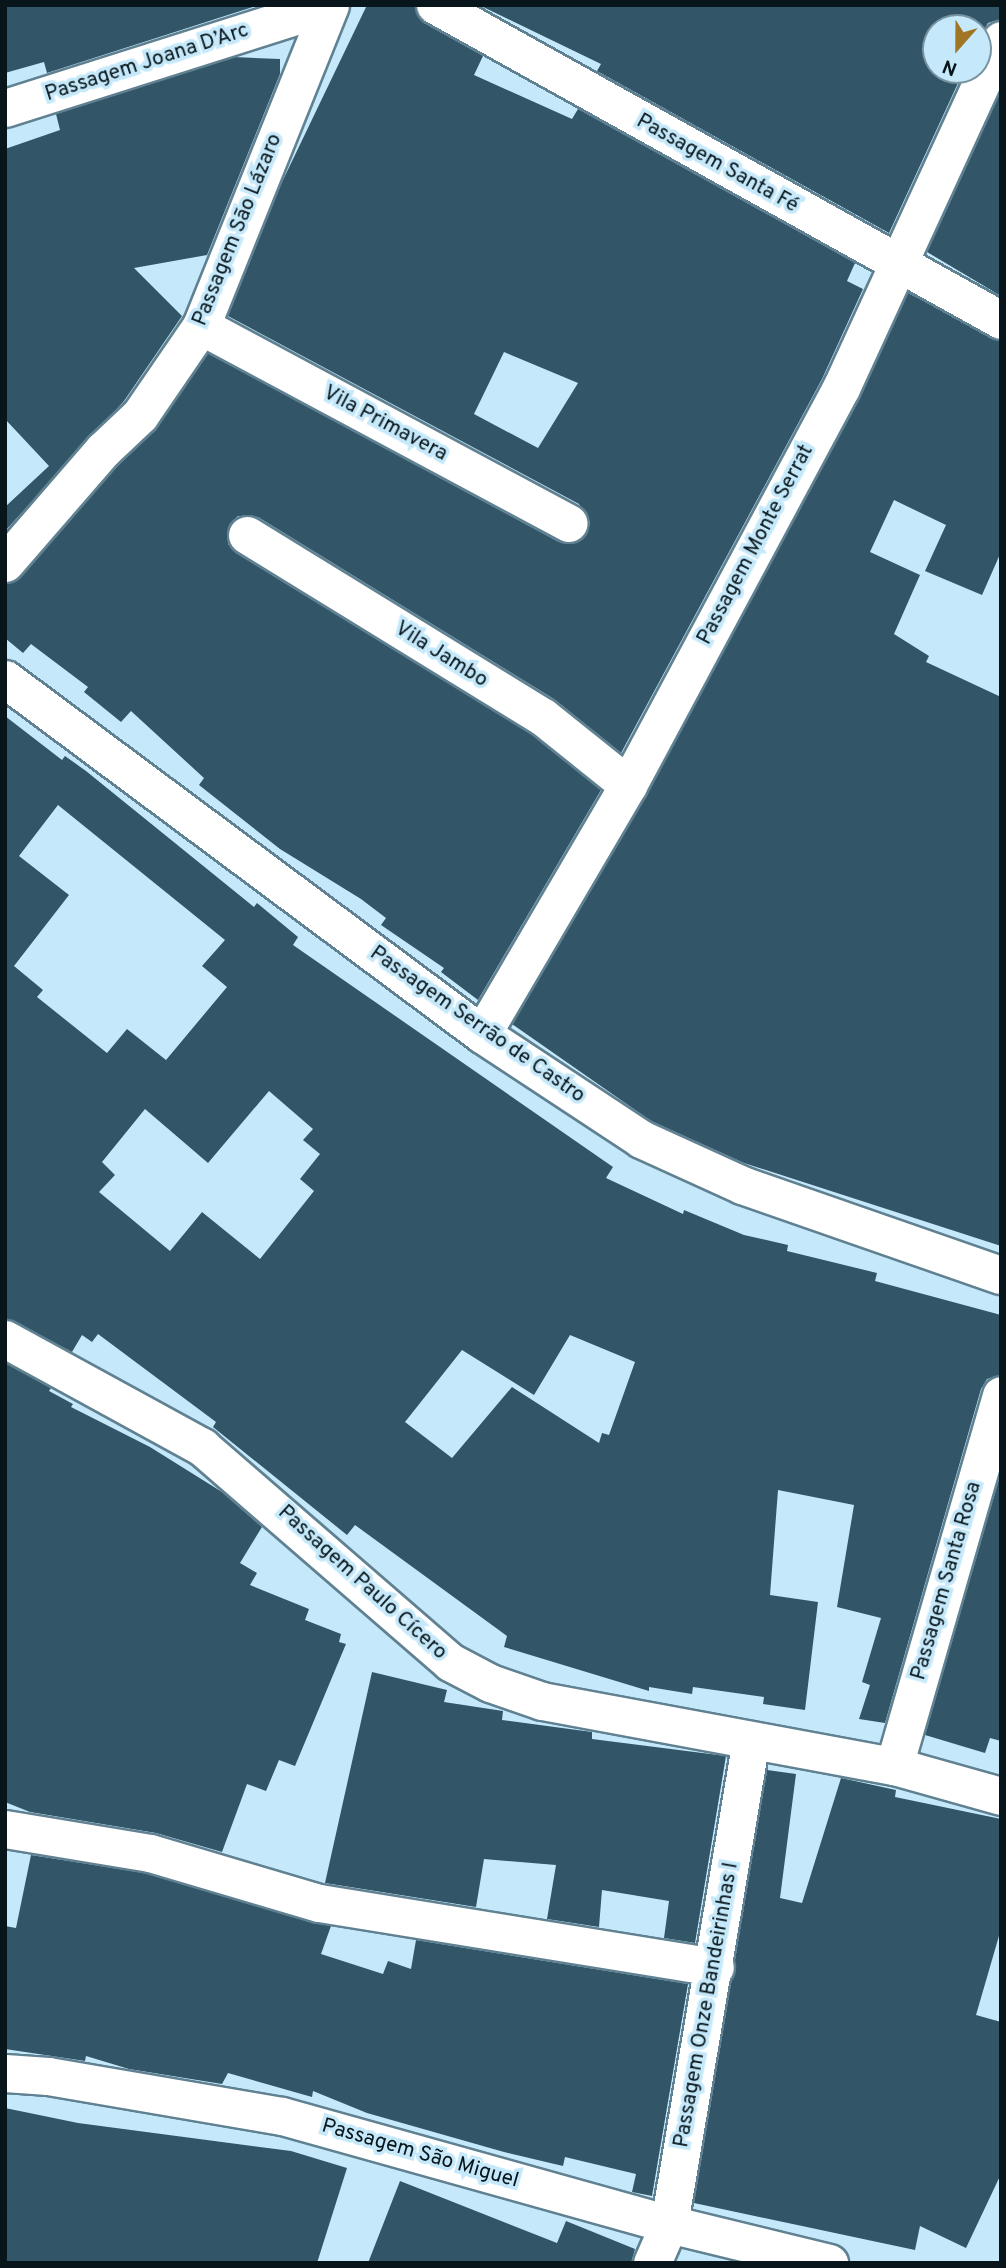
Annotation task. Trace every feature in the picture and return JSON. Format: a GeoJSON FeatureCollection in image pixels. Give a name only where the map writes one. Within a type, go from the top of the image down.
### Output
{"type":"FeatureCollection","features":[{"type":"Feature","properties":{"kind":"street","name":"Passagem Joana D’Arc"},"geometry":{"type":"LineString","coordinates":[[5,108],[329,5]]}},
{"type":"Feature","properties":{"kind":"street","name":"Passagem São Lázaro"},"geometry":{"type":"LineString","coordinates":[[5,564],[103,450],[140,415],[201,326],[329,5]]}},
{"type":"Feature","properties":{"kind":"street","name":"Passagem Santa Fé"},"geometry":{"type":"LineString","coordinates":[[435,5],[1001,320]]}},
{"type":"Feature","properties":{"kind":"street","name":"Passagem Monte Serrat"},"geometry":{"type":"LineString","coordinates":[[482,1034],[628,786],[841,388],[1001,40]]}},
{"type":"Feature","properties":{"kind":"street","name":"Vila Primavera"},"geometry":{"type":"LineString","coordinates":[[201,326],[569,523]]}},
{"type":"Feature","properties":{"kind":"street","name":"Vila Jambo"},"geometry":{"type":"LineString","coordinates":[[247,535],[542,717],[628,786]]}},
{"type":"Feature","properties":{"kind":"street","name":"Passagem Serrão de Castro"},"geometry":{"type":"LineString","coordinates":[[5,680],[482,1034],[641,1139],[690,1163],[811,1211],[1001,1275]]}},
{"type":"Feature","properties":{"kind":"street","name":"Passagem Paulo Cícero"},"geometry":{"type":"LineString","coordinates":[[5,1339],[202,1447],[450,1662],[541,1701],[750,1743],[894,1766],[1001,1796]]}},
{"type":"Feature","properties":{"kind":"street","name":"Passagem Santa Rosa"},"geometry":{"type":"LineString","coordinates":[[894,1766],[1001,1395]]}},
{"type":"Feature","properties":{"kind":"street","name":"Passagem Onze Bandeirinhas I"},"geometry":{"type":"LineString","coordinates":[[652,2263],[670,2224],[715,1967],[750,1743]]}},
{"type":"Feature","properties":{"kind":"street"},"geometry":{"type":"LineString","coordinates":[[5,1829],[150,1853],[319,1903],[715,1967]]}},
{"type":"Feature","properties":{"kind":"street","name":"Passagem São Miguel"},"geometry":{"type":"LineString","coordinates":[[5,2073],[48,2076],[282,2116],[670,2224],[829,2263]]}},
{"type":"Feature","properties":{"kind":"building"},"geometry":{"type":"Polygon","coordinates":[[[5,5],[259,5],[47,73],[44,62],[5,73],[5,5]]]}},
{"type":"Feature","properties":{"kind":"building"},"geometry":{"type":"Polygon","coordinates":[[[367,5],[414,5],[424,23],[483,56],[474,75],[572,119],[578,109],[855,263],[847,281],[863,289],[822,379],[621,753],[554,699],[258,517],[238,516],[229,525],[228,544],[236,553],[531,734],[601,790],[478,1000],[441,972],[444,968],[381,925],[386,918],[361,899],[280,849],[199,785],[204,778],[131,711],[121,722],[84,692],[88,687],[31,644],[23,653],[5,638],[5,583],[21,577],[118,465],[155,430],[208,353],[559,542],[570,544],[587,533],[590,522],[579,504],[228,316],[282,182],[367,5]],[[504,352],[474,414],[538,448],[578,383],[504,352]]]}},
{"type":"Feature","properties":{"kind":"building"},"geometry":{"type":"Polygon","coordinates":[[[479,5],[1001,5],[1001,19],[992,22],[992,14],[922,14],[922,84],[958,84],[889,233],[597,71],[601,64],[479,5]]]}},
{"type":"Feature","properties":{"kind":"building"},"geometry":{"type":"Polygon","coordinates":[[[233,57],[280,59],[280,74],[207,255],[134,268],[182,316],[124,401],[5,531],[5,507],[49,466],[5,419],[5,149],[60,130],[56,114],[233,57]]]}},
{"type":"Feature","properties":{"kind":"building"},"geometry":{"type":"Polygon","coordinates":[[[1001,91],[1001,296],[927,252],[1001,91]]]}},
{"type":"Feature","properties":{"kind":"building"},"geometry":{"type":"Polygon","coordinates":[[[908,293],[1001,341],[1001,552],[982,595],[925,571],[946,525],[894,500],[870,552],[920,575],[894,634],[929,656],[926,662],[1001,697],[1001,1246],[744,1163],[651,1121],[512,1024],[646,795],[860,398],[908,293]]]}},
{"type":"Feature","properties":{"kind":"building"},"geometry":{"type":"Polygon","coordinates":[[[5,716],[62,760],[65,756],[86,771],[254,907],[257,903],[298,937],[293,945],[613,1167],[606,1178],[683,1214],[684,1210],[744,1235],[788,1245],[787,1251],[877,1273],[875,1281],[1001,1315],[1001,1375],[987,1379],[981,1389],[885,1723],[859,1719],[870,1685],[862,1682],[881,1618],[837,1607],[854,1505],[778,1490],[770,1595],[818,1602],[805,1710],[763,1704],[764,1697],[693,1687],[692,1694],[649,1687],[649,1691],[504,1647],[507,1636],[355,1525],[347,1535],[213,1427],[216,1422],[98,1334],[92,1342],[82,1335],[72,1352],[5,1318],[5,716]],[[58,805],[19,856],[69,895],[14,966],[43,990],[37,997],[107,1053],[127,1029],[166,1060],[227,987],[202,966],[225,940],[58,805]],[[269,1091],[208,1163],[145,1109],[102,1162],[115,1175],[99,1192],[170,1251],[202,1212],[260,1259],[314,1191],[300,1179],[320,1154],[303,1140],[313,1129],[269,1091]],[[570,1335],[534,1395],[462,1350],[405,1422],[452,1458],[512,1387],[599,1443],[602,1433],[609,1435],[635,1362],[570,1335]]]}},
{"type":"Feature","properties":{"kind":"building"},"geometry":{"type":"Polygon","coordinates":[[[5,1363],[51,1388],[49,1391],[73,1404],[71,1407],[150,1447],[222,1492],[262,1527],[240,1563],[257,1573],[250,1585],[309,1609],[305,1620],[341,1634],[339,1642],[346,1644],[295,1766],[279,1760],[266,1791],[247,1784],[222,1852],[156,1833],[30,1812],[5,1802],[5,1363]]]}},
{"type":"Feature","properties":{"kind":"building"},"geometry":{"type":"Polygon","coordinates":[[[1001,1472],[1001,1741],[990,1738],[985,1753],[925,1735],[1001,1472]]]}},
{"type":"Feature","properties":{"kind":"building"},"geometry":{"type":"Polygon","coordinates":[[[372,1672],[447,1690],[444,1702],[503,1711],[502,1720],[592,1732],[592,1739],[726,1756],[695,1943],[664,1938],[669,1901],[602,1890],[599,1927],[547,1919],[556,1865],[484,1859],[476,1907],[325,1883],[372,1672]]]}},
{"type":"Feature","properties":{"kind":"building"},"geometry":{"type":"Polygon","coordinates":[[[767,1770],[796,1774],[780,1898],[802,1903],[841,1778],[896,1790],[895,1797],[1001,1819],[1001,1929],[976,2015],[1001,2022],[1001,2174],[966,2248],[920,2226],[915,2250],[694,2203],[767,1770]]]}},
{"type":"Feature","properties":{"kind":"building"},"geometry":{"type":"Polygon","coordinates":[[[31,1855],[145,1873],[331,1926],[321,1954],[383,1974],[388,1961],[411,1969],[416,1940],[688,1984],[652,2196],[632,2192],[636,2174],[565,2157],[563,2166],[504,2152],[367,2113],[313,2091],[312,2097],[228,2073],[222,2084],[129,2069],[86,2056],[85,2061],[5,2049],[5,1926],[16,1928],[31,1855]]]}},
{"type":"Feature","properties":{"kind":"building"},"geometry":{"type":"Polygon","coordinates":[[[5,2108],[78,2123],[291,2151],[347,2168],[317,2263],[5,2263],[5,2108]]]}},
{"type":"Feature","properties":{"kind":"building"},"geometry":{"type":"Polygon","coordinates":[[[400,2181],[557,2243],[566,2221],[635,2249],[631,2263],[368,2263],[400,2181]]]}}]}
